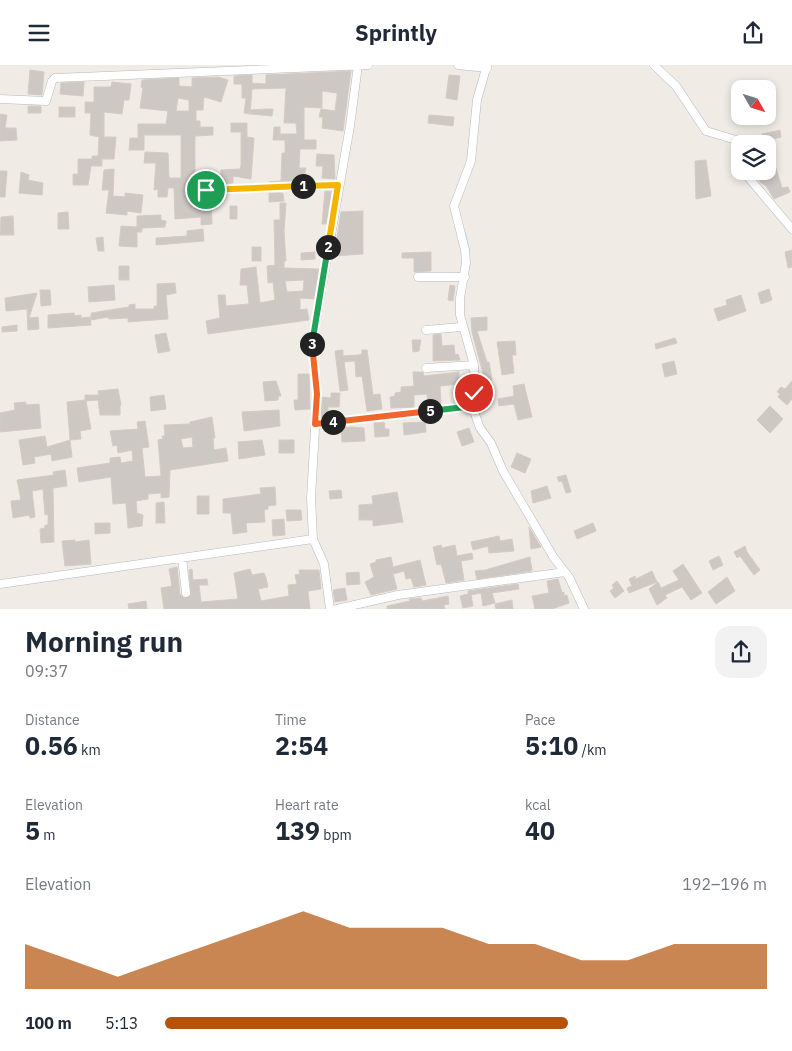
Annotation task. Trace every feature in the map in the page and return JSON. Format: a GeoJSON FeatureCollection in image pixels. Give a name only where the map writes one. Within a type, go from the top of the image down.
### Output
{"type":"FeatureCollection","features":[{"type":"Feature","properties":{"kind":"street"},"geometry":{"type":"LineString","coordinates":[[0,99],[46,101],[52,81],[55,78],[368,65]]}},
{"type":"Feature","properties":{"kind":"street"},"geometry":{"type":"LineString","coordinates":[[458,65],[487,66],[476,100],[472,155],[454,206],[464,242],[465,277],[460,298],[461,327],[474,365],[474,406],[477,422],[491,443],[503,471],[554,558],[565,572],[584,609]]}},
{"type":"Feature","properties":{"kind":"street"},"geometry":{"type":"LineString","coordinates":[[654,65],[676,86],[706,131],[731,138]]}},
{"type":"Feature","properties":{"kind":"street"},"geometry":{"type":"LineString","coordinates":[[330,609],[324,564],[313,539],[311,498],[317,394],[312,344],[338,185],[350,126],[358,66]]}},
{"type":"Feature","properties":{"kind":"street"},"geometry":{"type":"LineString","coordinates":[[751,180],[792,229]]}},
{"type":"Feature","properties":{"kind":"street"},"geometry":{"type":"LineString","coordinates":[[206,190],[338,185]]}},
{"type":"Feature","properties":{"kind":"street"},"geometry":{"type":"LineString","coordinates":[[418,277],[465,277]]}},
{"type":"Feature","properties":{"kind":"street"},"geometry":{"type":"LineString","coordinates":[[426,329],[461,327]]}},
{"type":"Feature","properties":{"kind":"street"},"geometry":{"type":"LineString","coordinates":[[426,368],[474,365]]}},
{"type":"Feature","properties":{"kind":"street"},"geometry":{"type":"LineString","coordinates":[[315,424],[474,406]]}},
{"type":"Feature","properties":{"kind":"street"},"geometry":{"type":"LineString","coordinates":[[0,585],[313,539]]}},
{"type":"Feature","properties":{"kind":"street"},"geometry":{"type":"LineString","coordinates":[[182,558],[186,593]]}},
{"type":"Feature","properties":{"kind":"street"},"geometry":{"type":"LineString","coordinates":[[337,609],[398,595],[565,572]]}},
{"type":"Feature","properties":{"kind":"building"},"geometry":{"type":"Polygon","coordinates":[[[30,70],[44,72],[42,95],[28,94],[30,70]]]}},
{"type":"Feature","properties":{"kind":"building"},"geometry":{"type":"Polygon","coordinates":[[[351,71],[343,131],[322,128],[323,117],[319,117],[321,109],[335,111],[337,93],[322,91],[322,108],[304,107],[304,140],[316,140],[316,149],[300,149],[299,168],[306,168],[303,181],[269,182],[281,181],[282,153],[285,153],[285,140],[273,140],[274,127],[280,127],[280,134],[297,134],[296,123],[284,123],[286,88],[252,89],[250,114],[244,113],[246,98],[242,98],[242,84],[234,84],[234,76],[252,75],[252,83],[266,84],[266,75],[351,71]]]}},
{"type":"Feature","properties":{"kind":"building"},"geometry":{"type":"Polygon","coordinates":[[[449,75],[460,76],[457,100],[446,98],[449,75]]]}},
{"type":"Feature","properties":{"kind":"building"},"geometry":{"type":"Polygon","coordinates":[[[218,77],[228,80],[221,102],[204,97],[203,110],[196,110],[196,121],[200,121],[200,127],[213,127],[213,135],[195,136],[195,194],[199,194],[199,203],[211,202],[212,224],[201,225],[201,217],[175,219],[174,188],[168,188],[167,197],[158,197],[158,189],[154,190],[156,163],[144,163],[145,152],[168,153],[169,178],[181,178],[181,135],[144,135],[144,150],[129,150],[130,138],[138,138],[138,124],[166,124],[168,111],[140,108],[143,88],[141,87],[142,80],[179,78],[179,86],[192,87],[192,78],[218,77]],[[178,98],[176,111],[189,111],[189,100],[178,98]]]}},
{"type":"Feature","properties":{"kind":"building"},"geometry":{"type":"Polygon","coordinates":[[[84,82],[83,96],[60,94],[61,83],[84,82]]]}},
{"type":"Feature","properties":{"kind":"building"},"geometry":{"type":"Polygon","coordinates":[[[112,82],[131,84],[129,100],[124,100],[122,114],[104,112],[104,137],[116,137],[114,159],[102,159],[102,166],[91,166],[88,185],[73,185],[73,174],[78,174],[78,159],[92,159],[92,156],[98,156],[99,137],[90,135],[91,113],[85,113],[85,102],[94,102],[94,87],[111,87],[112,82]]]}},
{"type":"Feature","properties":{"kind":"building"},"geometry":{"type":"Polygon","coordinates":[[[28,106],[41,106],[41,113],[28,113],[28,106]]]}},
{"type":"Feature","properties":{"kind":"building"},"geometry":{"type":"Polygon","coordinates":[[[59,107],[75,107],[75,117],[59,117],[59,107]]]}},
{"type":"Feature","properties":{"kind":"building"},"geometry":{"type":"Polygon","coordinates":[[[273,109],[272,116],[250,114],[250,110],[273,109]]]}},
{"type":"Feature","properties":{"kind":"building"},"geometry":{"type":"Polygon","coordinates":[[[0,114],[7,115],[5,128],[16,128],[17,140],[0,141],[0,114]]]}},
{"type":"Feature","properties":{"kind":"building"},"geometry":{"type":"Polygon","coordinates":[[[429,115],[454,117],[453,126],[428,123],[429,115]]]}},
{"type":"Feature","properties":{"kind":"building"},"geometry":{"type":"Polygon","coordinates":[[[231,123],[247,123],[247,137],[254,138],[251,179],[233,176],[233,183],[220,184],[221,170],[240,169],[241,165],[241,132],[231,132],[231,123]]]}},
{"type":"Feature","properties":{"kind":"building"},"geometry":{"type":"Polygon","coordinates":[[[780,130],[781,137],[776,138],[776,135],[762,134],[780,130]]]}},
{"type":"Feature","properties":{"kind":"building"},"geometry":{"type":"Polygon","coordinates":[[[317,154],[334,155],[335,179],[322,178],[323,166],[316,166],[317,154]]]}},
{"type":"Feature","properties":{"kind":"building"},"geometry":{"type":"Polygon","coordinates":[[[706,160],[711,196],[696,199],[695,161],[706,160]]]}},
{"type":"Feature","properties":{"kind":"building"},"geometry":{"type":"Polygon","coordinates":[[[776,168],[782,188],[788,187],[790,192],[774,199],[766,186],[760,180],[776,180],[776,168]]]}},
{"type":"Feature","properties":{"kind":"building"},"geometry":{"type":"Polygon","coordinates":[[[114,169],[113,196],[125,197],[125,193],[143,195],[141,213],[127,211],[127,215],[106,213],[109,190],[102,190],[104,170],[114,169]]]}},
{"type":"Feature","properties":{"kind":"building"},"geometry":{"type":"Polygon","coordinates":[[[0,171],[7,171],[5,197],[0,197],[0,171]]]}},
{"type":"Feature","properties":{"kind":"building"},"geometry":{"type":"Polygon","coordinates":[[[21,172],[29,175],[28,180],[43,183],[42,195],[19,193],[21,172]]]}},
{"type":"Feature","properties":{"kind":"building"},"geometry":{"type":"Polygon","coordinates":[[[325,191],[332,191],[327,224],[322,224],[325,191]]]}},
{"type":"Feature","properties":{"kind":"building"},"geometry":{"type":"Polygon","coordinates":[[[269,193],[283,193],[284,201],[269,202],[269,193]]]}},
{"type":"Feature","properties":{"kind":"building"},"geometry":{"type":"Polygon","coordinates":[[[280,203],[286,203],[284,231],[286,261],[284,261],[284,268],[319,269],[314,299],[300,298],[300,310],[307,309],[309,320],[208,334],[206,321],[220,318],[218,295],[225,295],[226,306],[249,304],[247,285],[240,285],[241,269],[256,267],[260,303],[275,300],[273,282],[268,283],[267,266],[275,265],[274,220],[280,220],[280,203]],[[304,280],[285,281],[287,292],[303,291],[304,280]]]}},
{"type":"Feature","properties":{"kind":"building"},"geometry":{"type":"Polygon","coordinates":[[[230,206],[237,206],[237,219],[230,219],[230,206]]]}},
{"type":"Feature","properties":{"kind":"building"},"geometry":{"type":"Polygon","coordinates":[[[363,211],[363,254],[334,256],[341,212],[363,211]]]}},
{"type":"Feature","properties":{"kind":"building"},"geometry":{"type":"Polygon","coordinates":[[[68,212],[69,229],[58,229],[58,213],[68,212]]]}},
{"type":"Feature","properties":{"kind":"building"},"geometry":{"type":"Polygon","coordinates":[[[161,215],[161,220],[166,221],[165,227],[142,228],[142,232],[137,232],[137,247],[119,246],[121,226],[137,227],[137,216],[161,215]]]}},
{"type":"Feature","properties":{"kind":"building"},"geometry":{"type":"Polygon","coordinates":[[[13,216],[14,235],[0,235],[1,217],[13,216]]]}},
{"type":"Feature","properties":{"kind":"building"},"geometry":{"type":"Polygon","coordinates":[[[203,229],[204,241],[156,245],[156,238],[187,236],[187,231],[203,229]]]}},
{"type":"Feature","properties":{"kind":"building"},"geometry":{"type":"Polygon","coordinates":[[[103,237],[104,251],[98,251],[96,238],[103,237]]]}},
{"type":"Feature","properties":{"kind":"building"},"geometry":{"type":"Polygon","coordinates":[[[252,247],[261,247],[261,261],[252,261],[252,247]]]}},
{"type":"Feature","properties":{"kind":"building"},"geometry":{"type":"Polygon","coordinates":[[[792,250],[792,267],[788,268],[785,252],[792,250]]]}},
{"type":"Feature","properties":{"kind":"building"},"geometry":{"type":"Polygon","coordinates":[[[315,252],[315,259],[301,260],[301,253],[315,252]]]}},
{"type":"Feature","properties":{"kind":"building"},"geometry":{"type":"Polygon","coordinates":[[[431,252],[431,271],[414,272],[414,258],[402,258],[402,253],[431,252]]]}},
{"type":"Feature","properties":{"kind":"building"},"geometry":{"type":"Polygon","coordinates":[[[119,266],[129,266],[129,280],[119,280],[119,266]]]}},
{"type":"Feature","properties":{"kind":"building"},"geometry":{"type":"Polygon","coordinates":[[[175,283],[176,293],[166,295],[168,319],[128,322],[128,318],[109,319],[108,317],[91,320],[91,313],[129,307],[129,305],[135,304],[135,309],[154,309],[154,306],[157,306],[157,284],[175,283]]]}},
{"type":"Feature","properties":{"kind":"building"},"geometry":{"type":"Polygon","coordinates":[[[114,285],[115,300],[89,302],[88,287],[114,285]]]}},
{"type":"Feature","properties":{"kind":"building"},"geometry":{"type":"Polygon","coordinates":[[[450,285],[455,286],[453,301],[448,300],[450,285]]]}},
{"type":"Feature","properties":{"kind":"building"},"geometry":{"type":"Polygon","coordinates":[[[769,289],[772,300],[761,304],[758,293],[769,289]]]}},
{"type":"Feature","properties":{"kind":"building"},"geometry":{"type":"Polygon","coordinates":[[[40,290],[50,290],[51,305],[41,306],[40,290]]]}},
{"type":"Feature","properties":{"kind":"building"},"geometry":{"type":"Polygon","coordinates":[[[37,293],[29,318],[38,317],[39,329],[28,330],[27,309],[6,311],[5,298],[37,293]]]}},
{"type":"Feature","properties":{"kind":"building"},"geometry":{"type":"Polygon","coordinates":[[[741,295],[746,311],[718,321],[714,309],[727,305],[726,300],[741,295]]]}},
{"type":"Feature","properties":{"kind":"building"},"geometry":{"type":"Polygon","coordinates":[[[74,313],[75,316],[81,315],[81,318],[90,317],[91,325],[48,328],[48,315],[74,313]]]}},
{"type":"Feature","properties":{"kind":"building"},"geometry":{"type":"Polygon","coordinates":[[[487,317],[487,330],[477,331],[487,362],[489,362],[492,380],[485,381],[472,332],[471,318],[487,317]]]}},
{"type":"Feature","properties":{"kind":"building"},"geometry":{"type":"Polygon","coordinates":[[[17,325],[17,331],[2,332],[2,327],[17,325]]]}},
{"type":"Feature","properties":{"kind":"building"},"geometry":{"type":"Polygon","coordinates":[[[166,333],[170,351],[158,353],[155,335],[166,333]]]}},
{"type":"Feature","properties":{"kind":"building"},"geometry":{"type":"Polygon","coordinates":[[[441,334],[442,346],[454,345],[455,355],[458,354],[460,360],[433,361],[433,335],[441,334]]]}},
{"type":"Feature","properties":{"kind":"building"},"geometry":{"type":"Polygon","coordinates":[[[675,338],[677,343],[656,349],[655,344],[675,338]]]}},
{"type":"Feature","properties":{"kind":"building"},"geometry":{"type":"Polygon","coordinates":[[[412,340],[421,340],[419,351],[413,352],[412,340]]]}},
{"type":"Feature","properties":{"kind":"building"},"geometry":{"type":"Polygon","coordinates":[[[515,341],[516,355],[512,355],[514,373],[502,375],[497,342],[515,341]]]}},
{"type":"Feature","properties":{"kind":"building"},"geometry":{"type":"Polygon","coordinates":[[[343,350],[343,356],[362,354],[362,350],[367,350],[373,395],[380,394],[382,409],[367,411],[362,376],[356,377],[355,361],[344,362],[348,390],[340,391],[335,351],[343,350]]]}},
{"type":"Feature","properties":{"kind":"building"},"geometry":{"type":"Polygon","coordinates":[[[674,361],[677,374],[665,377],[662,364],[674,361]]]}},
{"type":"Feature","properties":{"kind":"building"},"geometry":{"type":"Polygon","coordinates":[[[413,372],[423,372],[424,376],[459,372],[459,384],[440,386],[441,404],[428,405],[427,394],[414,395],[414,407],[391,408],[390,397],[395,396],[395,393],[401,392],[401,387],[414,386],[413,372]]]}},
{"type":"Feature","properties":{"kind":"building"},"geometry":{"type":"Polygon","coordinates":[[[298,374],[309,374],[310,409],[295,410],[294,400],[298,400],[298,374]]]}},
{"type":"Feature","properties":{"kind":"building"},"geometry":{"type":"Polygon","coordinates":[[[276,381],[281,396],[278,396],[278,400],[265,401],[263,382],[276,381]]]}},
{"type":"Feature","properties":{"kind":"building"},"geometry":{"type":"Polygon","coordinates":[[[792,381],[792,399],[787,405],[778,397],[780,394],[777,392],[781,387],[785,389],[792,381]]]}},
{"type":"Feature","properties":{"kind":"building"},"geometry":{"type":"Polygon","coordinates":[[[524,384],[532,417],[518,420],[514,404],[499,406],[498,399],[514,396],[513,386],[524,384]]]}},
{"type":"Feature","properties":{"kind":"building"},"geometry":{"type":"Polygon","coordinates":[[[118,389],[121,405],[120,415],[100,415],[98,400],[86,401],[91,429],[80,431],[81,439],[70,440],[67,402],[85,400],[85,395],[99,395],[98,391],[118,389]]]}},
{"type":"Feature","properties":{"kind":"building"},"geometry":{"type":"Polygon","coordinates":[[[331,393],[340,393],[339,407],[328,407],[328,417],[321,417],[322,397],[331,398],[331,393]]]}},
{"type":"Feature","properties":{"kind":"building"},"geometry":{"type":"Polygon","coordinates":[[[164,395],[166,409],[151,411],[150,397],[164,395]]]}},
{"type":"Feature","properties":{"kind":"building"},"geometry":{"type":"Polygon","coordinates":[[[26,402],[26,405],[39,404],[41,428],[0,432],[0,413],[15,410],[14,403],[26,402]]]}},
{"type":"Feature","properties":{"kind":"building"},"geometry":{"type":"Polygon","coordinates":[[[770,406],[783,419],[770,433],[757,420],[770,406]]]}},
{"type":"Feature","properties":{"kind":"building"},"geometry":{"type":"Polygon","coordinates":[[[279,410],[280,426],[244,431],[242,412],[279,410]]]}},
{"type":"Feature","properties":{"kind":"building"},"geometry":{"type":"Polygon","coordinates":[[[212,417],[215,438],[213,438],[214,450],[226,448],[228,461],[170,470],[169,497],[161,498],[161,493],[148,494],[148,499],[136,501],[137,513],[143,515],[142,526],[128,528],[126,503],[113,504],[111,477],[79,482],[77,468],[110,463],[110,458],[120,457],[121,463],[133,461],[132,450],[118,453],[117,445],[113,446],[110,431],[138,429],[137,422],[145,421],[149,447],[142,448],[145,477],[161,476],[158,440],[163,439],[162,436],[165,436],[164,425],[190,424],[190,422],[212,417]],[[192,437],[181,439],[183,448],[193,447],[192,437]]]}},
{"type":"Feature","properties":{"kind":"building"},"geometry":{"type":"Polygon","coordinates":[[[384,422],[385,429],[389,429],[389,436],[375,437],[374,423],[384,422]]]}},
{"type":"Feature","properties":{"kind":"building"},"geometry":{"type":"Polygon","coordinates":[[[425,422],[426,432],[404,435],[403,423],[425,422]]]}},
{"type":"Feature","properties":{"kind":"building"},"geometry":{"type":"Polygon","coordinates":[[[341,428],[364,428],[365,441],[342,442],[341,428]]]}},
{"type":"Feature","properties":{"kind":"building"},"geometry":{"type":"Polygon","coordinates":[[[469,428],[474,442],[462,446],[457,432],[469,428]]]}},
{"type":"Feature","properties":{"kind":"building"},"geometry":{"type":"Polygon","coordinates":[[[45,436],[47,447],[70,440],[72,457],[52,461],[51,454],[34,457],[35,463],[23,465],[19,440],[45,436]]]}},
{"type":"Feature","properties":{"kind":"building"},"geometry":{"type":"Polygon","coordinates":[[[262,440],[265,455],[239,459],[238,442],[262,440]]]}},
{"type":"Feature","properties":{"kind":"building"},"geometry":{"type":"Polygon","coordinates":[[[279,440],[294,440],[294,453],[279,453],[279,440]]]}},
{"type":"Feature","properties":{"kind":"building"},"geometry":{"type":"Polygon","coordinates":[[[517,453],[531,459],[525,473],[511,467],[517,453]]]}},
{"type":"Feature","properties":{"kind":"building"},"geometry":{"type":"Polygon","coordinates":[[[65,470],[67,486],[53,488],[54,542],[41,543],[40,529],[48,525],[48,514],[45,515],[43,489],[32,491],[35,517],[30,518],[29,515],[13,518],[11,501],[21,500],[17,480],[54,475],[53,472],[65,470]]]}},
{"type":"Feature","properties":{"kind":"building"},"geometry":{"type":"Polygon","coordinates":[[[566,475],[571,492],[566,493],[562,481],[559,482],[557,477],[566,475]]]}},
{"type":"Feature","properties":{"kind":"building"},"geometry":{"type":"Polygon","coordinates":[[[547,486],[551,498],[533,503],[531,491],[547,486]]]}},
{"type":"Feature","properties":{"kind":"building"},"geometry":{"type":"Polygon","coordinates":[[[275,487],[276,505],[268,506],[268,509],[264,510],[265,522],[246,523],[247,532],[233,534],[231,513],[223,513],[223,499],[261,494],[260,488],[275,487]]]}},
{"type":"Feature","properties":{"kind":"building"},"geometry":{"type":"Polygon","coordinates":[[[341,490],[342,498],[330,499],[329,491],[341,490]]]}},
{"type":"Feature","properties":{"kind":"building"},"geometry":{"type":"Polygon","coordinates":[[[397,492],[403,522],[373,526],[373,520],[359,520],[359,505],[373,504],[372,496],[397,492]]]}},
{"type":"Feature","properties":{"kind":"building"},"geometry":{"type":"Polygon","coordinates":[[[197,496],[209,496],[209,514],[197,514],[197,496]]]}},
{"type":"Feature","properties":{"kind":"building"},"geometry":{"type":"Polygon","coordinates":[[[164,502],[165,523],[156,523],[156,503],[164,502]]]}},
{"type":"Feature","properties":{"kind":"building"},"geometry":{"type":"Polygon","coordinates":[[[286,510],[301,510],[302,520],[287,521],[286,510]]]}},
{"type":"Feature","properties":{"kind":"building"},"geometry":{"type":"Polygon","coordinates":[[[284,519],[285,535],[273,536],[272,520],[284,519]]]}},
{"type":"Feature","properties":{"kind":"building"},"geometry":{"type":"Polygon","coordinates":[[[95,523],[110,523],[110,533],[95,534],[95,523]]]}},
{"type":"Feature","properties":{"kind":"building"},"geometry":{"type":"Polygon","coordinates":[[[593,523],[596,531],[577,539],[574,531],[593,523]]]}},
{"type":"Feature","properties":{"kind":"building"},"geometry":{"type":"Polygon","coordinates":[[[529,527],[541,547],[531,549],[529,527]]]}},
{"type":"Feature","properties":{"kind":"building"},"geometry":{"type":"Polygon","coordinates":[[[499,536],[500,541],[512,539],[514,551],[489,553],[488,546],[473,550],[471,542],[499,536]]]}},
{"type":"Feature","properties":{"kind":"building"},"geometry":{"type":"Polygon","coordinates":[[[75,540],[75,542],[89,540],[91,564],[65,566],[62,541],[75,540]]]}},
{"type":"Feature","properties":{"kind":"building"},"geometry":{"type":"Polygon","coordinates":[[[441,545],[442,548],[455,545],[457,556],[472,553],[473,559],[461,561],[464,580],[446,583],[441,564],[437,565],[433,547],[441,545]]]}},
{"type":"Feature","properties":{"kind":"building"},"geometry":{"type":"Polygon","coordinates":[[[745,546],[760,570],[754,575],[740,556],[737,558],[734,552],[745,546]]]}},
{"type":"Feature","properties":{"kind":"building"},"geometry":{"type":"Polygon","coordinates":[[[719,556],[723,565],[713,570],[709,561],[719,556]]]}},
{"type":"Feature","properties":{"kind":"building"},"geometry":{"type":"Polygon","coordinates":[[[391,557],[393,567],[420,560],[426,585],[414,587],[411,578],[406,579],[404,571],[393,574],[397,589],[371,595],[365,582],[374,577],[370,564],[376,562],[376,560],[391,557]]]}},
{"type":"Feature","properties":{"kind":"building"},"geometry":{"type":"Polygon","coordinates":[[[530,557],[532,571],[477,579],[475,571],[530,557]]]}},
{"type":"Feature","properties":{"kind":"building"},"geometry":{"type":"Polygon","coordinates":[[[683,564],[702,593],[691,600],[682,587],[665,595],[667,598],[657,605],[649,589],[658,582],[661,588],[679,580],[673,571],[683,564]]]}},
{"type":"Feature","properties":{"kind":"building"},"geometry":{"type":"Polygon","coordinates":[[[177,567],[180,594],[184,598],[191,595],[189,570],[192,569],[193,580],[207,579],[208,585],[199,585],[201,602],[238,599],[234,573],[250,569],[252,575],[264,573],[266,578],[268,587],[258,589],[261,601],[289,596],[288,585],[297,584],[295,575],[300,574],[299,570],[319,570],[321,589],[308,591],[310,609],[164,609],[161,588],[172,586],[169,569],[177,567]]]}},
{"type":"Feature","properties":{"kind":"building"},"geometry":{"type":"Polygon","coordinates":[[[652,571],[657,582],[629,593],[627,588],[632,586],[629,579],[635,576],[636,579],[652,571]]]}},
{"type":"Feature","properties":{"kind":"building"},"geometry":{"type":"Polygon","coordinates":[[[359,572],[360,584],[347,585],[346,573],[359,572]]]}},
{"type":"Feature","properties":{"kind":"building"},"geometry":{"type":"Polygon","coordinates":[[[727,577],[735,591],[716,604],[708,592],[727,577]]]}},
{"type":"Feature","properties":{"kind":"building"},"geometry":{"type":"Polygon","coordinates":[[[558,579],[562,593],[564,592],[564,596],[567,595],[569,603],[552,609],[535,609],[532,596],[549,593],[547,581],[558,579]]]}},
{"type":"Feature","properties":{"kind":"building"},"geometry":{"type":"Polygon","coordinates":[[[617,581],[624,591],[615,598],[610,591],[614,588],[612,585],[617,581]]]}},
{"type":"Feature","properties":{"kind":"building"},"geometry":{"type":"Polygon","coordinates":[[[518,584],[519,589],[492,593],[495,603],[483,606],[481,593],[471,595],[473,606],[463,608],[460,596],[468,594],[468,591],[518,584]]]}},
{"type":"Feature","properties":{"kind":"building"},"geometry":{"type":"Polygon","coordinates":[[[345,588],[347,600],[335,602],[333,590],[345,588]]]}},
{"type":"Feature","properties":{"kind":"building"},"geometry":{"type":"Polygon","coordinates":[[[448,596],[449,604],[444,605],[445,609],[387,609],[387,606],[410,601],[409,599],[421,598],[422,601],[448,596]]]}},
{"type":"Feature","properties":{"kind":"building"},"geometry":{"type":"Polygon","coordinates":[[[512,600],[513,609],[496,609],[495,604],[512,600]]]}},
{"type":"Feature","properties":{"kind":"building"},"geometry":{"type":"Polygon","coordinates":[[[146,601],[147,609],[129,609],[128,604],[146,601]]]}},
{"type":"Feature","properties":{"kind":"waterway"},"geometry":{"type":"LineString","coordinates":[[465,233],[469,251]]}},
{"type":"Feature","properties":{"kind":"waterway"},"geometry":{"type":"LineString","coordinates":[[514,483],[519,492]]}},
{"type":"Feature","properties":{"kind":"route"},"geometry":{"type":"LineString","coordinates":[[206,190],[338,185],[312,344],[316,367],[315,424],[474,406],[474,393]]}}]}
